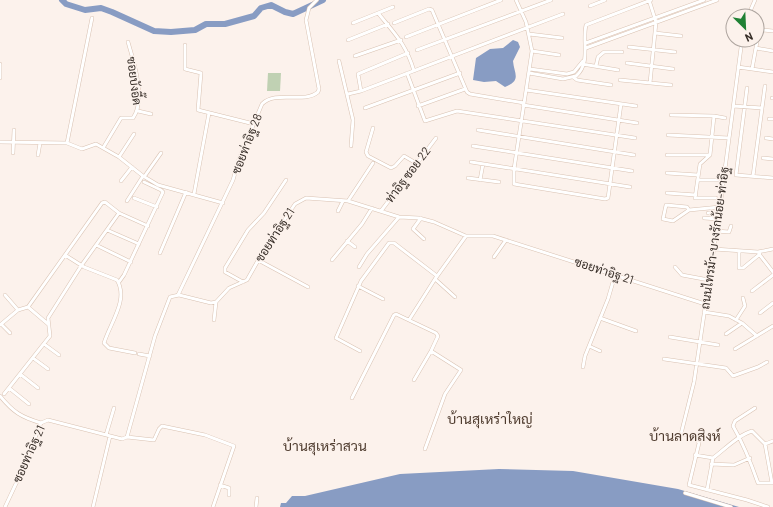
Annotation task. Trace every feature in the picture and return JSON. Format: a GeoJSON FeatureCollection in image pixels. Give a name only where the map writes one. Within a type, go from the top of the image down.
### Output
{"type":"FeatureCollection","features":[{"type":"Feature","properties":{"kind":"street","name":"ซอยท่าอิฐ 28"},"geometry":{"type":"LineString","coordinates":[[178,295],[234,180],[239,159],[262,104],[266,101],[314,95],[318,92],[319,88],[306,20],[307,12],[310,6],[317,0]]}},
{"type":"Feature","properties":{"kind":"street"},"geometry":{"type":"LineString","coordinates":[[406,37],[501,0]]}},
{"type":"Feature","properties":{"kind":"street"},"geometry":{"type":"LineString","coordinates":[[516,0],[527,27],[532,51],[514,169],[513,181],[517,185],[597,198],[608,198],[621,104]]}},
{"type":"Feature","properties":{"kind":"street"},"geometry":{"type":"LineString","coordinates":[[417,50],[551,0]]}},
{"type":"Feature","properties":{"kind":"street"},"geometry":{"type":"LineString","coordinates":[[590,6],[605,0]]}},
{"type":"Feature","properties":{"kind":"street"},"geometry":{"type":"LineString","coordinates":[[529,73],[563,79],[573,77],[580,73],[586,48],[585,26],[650,0],[656,22],[650,83]]}},
{"type":"Feature","properties":{"kind":"street"},"geometry":{"type":"LineString","coordinates":[[586,43],[704,0]]}},
{"type":"Feature","properties":{"kind":"street"},"geometry":{"type":"LineString","coordinates":[[586,48],[717,0]]}},
{"type":"Feature","properties":{"kind":"street"},"geometry":{"type":"LineString","coordinates":[[353,23],[393,7]]}},
{"type":"Feature","properties":{"kind":"street"},"geometry":{"type":"LineString","coordinates":[[394,23],[429,9],[433,12],[451,56],[460,73],[465,89],[470,94],[636,123]]}},
{"type":"Feature","properties":{"kind":"street"},"geometry":{"type":"LineString","coordinates":[[378,12],[401,40],[414,71]]}},
{"type":"Feature","properties":{"kind":"street"},"geometry":{"type":"LineString","coordinates":[[348,94],[361,91],[563,14]]}},
{"type":"Feature","properties":{"kind":"street"},"geometry":{"type":"LineString","coordinates":[[67,143],[92,18]]}},
{"type":"Feature","properties":{"kind":"street"},"geometry":{"type":"LineString","coordinates":[[348,40],[388,24]]}},
{"type":"Feature","properties":{"kind":"street"},"geometry":{"type":"LineString","coordinates":[[655,33],[681,36]]}},
{"type":"Feature","properties":{"kind":"street"},"geometry":{"type":"LineString","coordinates":[[529,34],[562,38]]}},
{"type":"Feature","properties":{"kind":"street"},"geometry":{"type":"LineString","coordinates":[[611,34],[613,38]]}},
{"type":"Feature","properties":{"kind":"street"},"geometry":{"type":"LineString","coordinates":[[355,56],[401,40]]}},
{"type":"Feature","properties":{"kind":"street","name":"ซอยบังอี๊ด"},"geometry":{"type":"LineString","coordinates":[[103,148],[121,118],[133,118],[138,111],[139,102],[135,65],[128,42]]}},
{"type":"Feature","properties":{"kind":"street"},"geometry":{"type":"LineString","coordinates":[[185,45],[185,69],[201,73],[198,110],[254,124]]}},
{"type":"Feature","properties":{"kind":"street"},"geometry":{"type":"LineString","coordinates":[[629,47],[675,52]]}},
{"type":"Feature","properties":{"kind":"street","name":"ถนนไทรม้า-บางรักน้อย-ท่าอิฐ"},"geometry":{"type":"LineString","coordinates":[[695,455],[698,440],[696,437],[681,434],[697,364],[720,207],[741,48]]}},
{"type":"Feature","properties":{"kind":"street"},"geometry":{"type":"LineString","coordinates":[[752,69],[756,48],[773,51]]}},
{"type":"Feature","properties":{"kind":"street"},"geometry":{"type":"LineString","coordinates":[[532,51],[559,55]]}},
{"type":"Feature","properties":{"kind":"street"},"geometry":{"type":"LineString","coordinates":[[596,66],[598,57],[604,52],[622,52]]}},
{"type":"Feature","properties":{"kind":"street"},"geometry":{"type":"LineString","coordinates":[[361,91],[358,74],[408,54]]}},
{"type":"Feature","properties":{"kind":"street"},"geometry":{"type":"LineString","coordinates":[[339,61],[354,124],[351,146]]}},
{"type":"Feature","properties":{"kind":"street"},"geometry":{"type":"LineString","coordinates":[[530,69],[567,74],[574,72],[583,63]]}},
{"type":"Feature","properties":{"kind":"street"},"geometry":{"type":"LineString","coordinates":[[583,63],[618,70]]}},
{"type":"Feature","properties":{"kind":"street"},"geometry":{"type":"LineString","coordinates":[[627,63],[673,69]]}},
{"type":"Feature","properties":{"kind":"street"},"geometry":{"type":"LineString","coordinates":[[0,64],[0,78]]}},
{"type":"Feature","properties":{"kind":"street"},"geometry":{"type":"LineString","coordinates":[[738,67],[773,72]]}},
{"type":"Feature","properties":{"kind":"street"},"geometry":{"type":"LineString","coordinates":[[407,73],[418,106],[424,120],[427,122],[457,111],[635,138]]}},
{"type":"Feature","properties":{"kind":"street"},"geometry":{"type":"LineString","coordinates":[[364,108],[460,73]]}},
{"type":"Feature","properties":{"kind":"street"},"geometry":{"type":"LineString","coordinates":[[573,77],[577,80],[611,85]]}},
{"type":"Feature","properties":{"kind":"street"},"geometry":{"type":"LineString","coordinates":[[620,80],[671,85]]}},
{"type":"Feature","properties":{"kind":"street"},"geometry":{"type":"LineString","coordinates":[[753,176],[765,86]]}},
{"type":"Feature","properties":{"kind":"street"},"geometry":{"type":"LineString","coordinates":[[747,88],[736,175],[773,178]]}},
{"type":"Feature","properties":{"kind":"street"},"geometry":{"type":"LineString","coordinates":[[418,106],[465,89]]}},
{"type":"Feature","properties":{"kind":"street"},"geometry":{"type":"LineString","coordinates":[[526,90],[636,106]]}},
{"type":"Feature","properties":{"kind":"street"},"geometry":{"type":"LineString","coordinates":[[733,106],[762,108]]}},
{"type":"Feature","properties":{"kind":"street"},"geometry":{"type":"LineString","coordinates":[[138,111],[151,114]]}},
{"type":"Feature","properties":{"kind":"street"},"geometry":{"type":"LineString","coordinates":[[194,194],[209,113]]}},
{"type":"Feature","properties":{"kind":"street"},"geometry":{"type":"LineString","coordinates":[[671,115],[714,116],[725,118]]}},
{"type":"Feature","properties":{"kind":"street"},"geometry":{"type":"LineString","coordinates":[[714,116],[710,156],[700,164],[695,198],[716,198]]}},
{"type":"Feature","properties":{"kind":"street"},"geometry":{"type":"LineString","coordinates":[[372,128],[366,152],[368,156],[390,168],[395,166],[404,156],[416,163]]}},
{"type":"Feature","properties":{"kind":"street"},"geometry":{"type":"LineString","coordinates":[[13,153],[14,130]]}},
{"type":"Feature","properties":{"kind":"street"},"geometry":{"type":"LineString","coordinates":[[478,130],[634,155]]}},
{"type":"Feature","properties":{"kind":"street"},"geometry":{"type":"LineString","coordinates":[[119,157],[134,134]]}},
{"type":"Feature","properties":{"kind":"street"},"geometry":{"type":"LineString","coordinates":[[668,135],[713,136],[729,138]]}},
{"type":"Feature","properties":{"kind":"street","name":"ท่าอิฐ ซอย 22"},"geometry":{"type":"LineString","coordinates":[[381,211],[436,138]]}},
{"type":"Feature","properties":{"kind":"street"},"geometry":{"type":"LineString","coordinates":[[766,138],[773,139]]}},
{"type":"Feature","properties":{"kind":"street"},"geometry":{"type":"LineString","coordinates":[[0,142],[67,143],[82,149],[94,144],[119,157],[143,177],[158,185],[223,203]]}},
{"type":"Feature","properties":{"kind":"street"},"geometry":{"type":"LineString","coordinates":[[38,155],[40,143]]}},
{"type":"Feature","properties":{"kind":"street"},"geometry":{"type":"LineString","coordinates":[[473,146],[632,171]]}},
{"type":"Feature","properties":{"kind":"street"},"geometry":{"type":"LineString","coordinates":[[127,201],[161,153]]}},
{"type":"Feature","properties":{"kind":"street"},"geometry":{"type":"LineString","coordinates":[[667,155],[710,156]]}},
{"type":"Feature","properties":{"kind":"street"},"geometry":{"type":"LineString","coordinates":[[763,158],[773,159]]}},
{"type":"Feature","properties":{"kind":"street"},"geometry":{"type":"LineString","coordinates":[[471,162],[630,187]]}},
{"type":"Feature","properties":{"kind":"street"},"geometry":{"type":"LineString","coordinates":[[348,201],[373,163]]}},
{"type":"Feature","properties":{"kind":"street"},"geometry":{"type":"LineString","coordinates":[[480,180],[483,164]]}},
{"type":"Feature","properties":{"kind":"street"},"geometry":{"type":"LineString","coordinates":[[121,181],[132,167]]}},
{"type":"Feature","properties":{"kind":"street"},"geometry":{"type":"LineString","coordinates":[[667,173],[698,175]]}},
{"type":"Feature","properties":{"kind":"street"},"geometry":{"type":"LineString","coordinates":[[468,178],[499,182]]}},
{"type":"Feature","properties":{"kind":"street"},"geometry":{"type":"LineString","coordinates":[[243,282],[227,274],[225,272],[225,268],[248,230],[264,213],[286,180]]}},
{"type":"Feature","properties":{"kind":"street"},"geometry":{"type":"LineString","coordinates":[[698,180],[718,180]]}},
{"type":"Feature","properties":{"kind":"street"},"geometry":{"type":"LineString","coordinates":[[144,182],[163,191],[131,262],[119,282],[120,303],[104,343],[109,348],[150,356]]}},
{"type":"Feature","properties":{"kind":"street"},"geometry":{"type":"LineString","coordinates":[[160,253],[186,192]]}},
{"type":"Feature","properties":{"kind":"street"},"geometry":{"type":"LineString","coordinates":[[667,193],[696,195]]}},
{"type":"Feature","properties":{"kind":"street","name":"ซอยท่าอิฐ 21"},"geometry":{"type":"LineString","coordinates":[[216,302],[229,288],[247,280],[258,260],[295,204],[300,200],[314,197],[348,201],[399,217],[421,218],[466,236],[493,236],[705,304]]}},
{"type":"Feature","properties":{"kind":"street"},"geometry":{"type":"LineString","coordinates":[[134,198],[157,207]]}},
{"type":"Feature","properties":{"kind":"street"},"geometry":{"type":"LineString","coordinates":[[338,211],[343,201]]}},
{"type":"Feature","properties":{"kind":"street"},"geometry":{"type":"LineString","coordinates":[[10,333],[1,325],[18,310],[28,307],[102,203],[105,202],[119,213],[148,226]]}},
{"type":"Feature","properties":{"kind":"street"},"geometry":{"type":"LineString","coordinates":[[689,210],[687,207],[666,205],[663,219],[673,221],[689,210],[720,207]]}},
{"type":"Feature","properties":{"kind":"street"},"geometry":{"type":"LineString","coordinates":[[332,260],[362,224],[372,208]]}},
{"type":"Feature","properties":{"kind":"street"},"geometry":{"type":"LineString","coordinates":[[4,394],[50,336],[48,318],[81,266],[119,213]]}},
{"type":"Feature","properties":{"kind":"street"},"geometry":{"type":"LineString","coordinates":[[708,214],[719,213]]}},
{"type":"Feature","properties":{"kind":"street"},"geometry":{"type":"LineString","coordinates":[[359,267],[367,254],[399,217]]}},
{"type":"Feature","properties":{"kind":"street"},"geometry":{"type":"LineString","coordinates":[[421,218],[413,229],[424,239]]}},
{"type":"Feature","properties":{"kind":"street"},"geometry":{"type":"LineString","coordinates":[[704,218],[718,219]]}},
{"type":"Feature","properties":{"kind":"street"},"geometry":{"type":"LineString","coordinates":[[716,231],[729,232],[731,226]]}},
{"type":"Feature","properties":{"kind":"street"},"geometry":{"type":"LineString","coordinates":[[107,230],[139,244]]}},
{"type":"Feature","properties":{"kind":"street"},"geometry":{"type":"LineString","coordinates":[[409,320],[436,278],[466,236]]}},
{"type":"Feature","properties":{"kind":"street"},"geometry":{"type":"LineString","coordinates":[[494,257],[506,240]]}},
{"type":"Feature","properties":{"kind":"street"},"geometry":{"type":"LineString","coordinates":[[347,241],[355,247]]}},
{"type":"Feature","properties":{"kind":"street"},"geometry":{"type":"LineString","coordinates":[[360,351],[336,338],[358,286],[368,269],[389,243],[392,242],[436,278],[456,297]]}},
{"type":"Feature","properties":{"kind":"street"},"geometry":{"type":"LineString","coordinates":[[96,245],[131,262]]}},
{"type":"Feature","properties":{"kind":"street"},"geometry":{"type":"LineString","coordinates":[[714,249],[759,253],[773,250]]}},
{"type":"Feature","properties":{"kind":"street"},"geometry":{"type":"LineString","coordinates":[[739,251],[740,268],[743,268],[759,253]]}},
{"type":"Feature","properties":{"kind":"street"},"geometry":{"type":"LineString","coordinates":[[759,253],[773,272]]}},
{"type":"Feature","properties":{"kind":"street"},"geometry":{"type":"LineString","coordinates":[[65,255],[81,266],[114,277],[119,282]]}},
{"type":"Feature","properties":{"kind":"street"},"geometry":{"type":"LineString","coordinates":[[258,260],[308,287]]}},
{"type":"Feature","properties":{"kind":"street"},"geometry":{"type":"LineString","coordinates":[[675,267],[682,275],[709,280]]}},
{"type":"Feature","properties":{"kind":"street"},"geometry":{"type":"LineString","coordinates":[[583,367],[584,356],[600,318],[614,275]]}},
{"type":"Feature","properties":{"kind":"street"},"geometry":{"type":"LineString","coordinates":[[752,291],[773,275]]}},
{"type":"Feature","properties":{"kind":"street"},"geometry":{"type":"LineString","coordinates":[[358,286],[383,299]]}},
{"type":"Feature","properties":{"kind":"street"},"geometry":{"type":"LineString","coordinates":[[5,294],[18,310]]}},
{"type":"Feature","properties":{"kind":"street"},"geometry":{"type":"LineString","coordinates":[[127,437],[168,300],[171,296],[178,295],[206,303],[216,302],[214,320]]}},
{"type":"Feature","properties":{"kind":"street"},"geometry":{"type":"LineString","coordinates":[[736,320],[745,306],[743,298]]}},
{"type":"Feature","properties":{"kind":"street"},"geometry":{"type":"LineString","coordinates":[[760,313],[773,303]]}},
{"type":"Feature","properties":{"kind":"street"},"geometry":{"type":"LineString","coordinates":[[28,307],[48,324]]}},
{"type":"Feature","properties":{"kind":"street"},"geometry":{"type":"LineString","coordinates":[[704,312],[729,316],[742,323],[757,336]]}},
{"type":"Feature","properties":{"kind":"street"},"geometry":{"type":"LineString","coordinates":[[352,398],[394,315],[396,314],[436,333],[438,336],[414,380]]}},
{"type":"Feature","properties":{"kind":"street"},"geometry":{"type":"LineString","coordinates":[[600,318],[636,331]]}},
{"type":"Feature","properties":{"kind":"street"},"geometry":{"type":"LineString","coordinates":[[726,334],[742,323]]}},
{"type":"Feature","properties":{"kind":"street"},"geometry":{"type":"LineString","coordinates":[[736,349],[773,326]]}},
{"type":"Feature","properties":{"kind":"street"},"geometry":{"type":"LineString","coordinates":[[670,337],[718,345]]}},
{"type":"Feature","properties":{"kind":"street"},"geometry":{"type":"LineString","coordinates":[[44,344],[59,355]]}},
{"type":"Feature","properties":{"kind":"street"},"geometry":{"type":"LineString","coordinates":[[589,346],[600,351]]}},
{"type":"Feature","properties":{"kind":"street"},"geometry":{"type":"LineString","coordinates":[[425,449],[445,394],[461,370],[431,351]]}},
{"type":"Feature","properties":{"kind":"street"},"geometry":{"type":"LineString","coordinates":[[33,358],[48,369]]}},
{"type":"Feature","properties":{"kind":"street"},"geometry":{"type":"LineString","coordinates":[[664,359],[726,368],[733,376],[767,362]]}},
{"type":"Feature","properties":{"kind":"street"},"geometry":{"type":"LineString","coordinates":[[20,374],[38,388]]}},
{"type":"Feature","properties":{"kind":"street"},"geometry":{"type":"LineString","coordinates":[[9,388],[29,404]]}},
{"type":"Feature","properties":{"kind":"street"},"geometry":{"type":"LineString","coordinates":[[0,396],[13,411],[25,418],[41,423]]}},
{"type":"Feature","properties":{"kind":"street"},"geometry":{"type":"LineString","coordinates":[[93,507],[114,408]]}},
{"type":"Feature","properties":{"kind":"street"},"geometry":{"type":"LineString","coordinates":[[707,490],[713,458],[740,438],[752,431],[765,444],[772,483],[758,483],[750,458],[740,438],[732,424],[755,408]]}},
{"type":"Feature","properties":{"kind":"street","name":"ซอยท่าอิฐ 21"},"geometry":{"type":"LineString","coordinates":[[5,507],[21,473],[41,423],[48,420],[122,439],[127,437],[154,440],[158,429],[162,426],[205,435],[234,446],[220,485]]}},
{"type":"Feature","properties":{"kind":"street"},"geometry":{"type":"LineString","coordinates":[[765,444],[773,441]]}},
{"type":"Feature","properties":{"kind":"street"},"geometry":{"type":"LineString","coordinates":[[713,458],[695,455],[688,485],[768,507]]}},
{"type":"Feature","properties":{"kind":"street"},"geometry":{"type":"LineString","coordinates":[[712,464],[731,466],[750,458]]}},
{"type":"Feature","properties":{"kind":"street"},"geometry":{"type":"LineString","coordinates":[[213,507],[220,485],[229,488],[228,495]]}},
{"type":"Feature","properties":{"kind":"street"},"geometry":{"type":"LineString","coordinates":[[685,493],[731,507]]}},
{"type":"Feature","properties":{"kind":"street"},"geometry":{"type":"LineString","coordinates":[[256,507],[257,498]]}},
{"type":"Feature","properties":{"kind":"green space"},"geometry":{"type":"Polygon","coordinates":[[[268,73],[281,73],[280,91],[267,91],[268,73]]]}},
{"type":"Feature","properties":{"kind":"water"},"geometry":{"type":"Polygon","coordinates":[[[513,40],[518,42],[520,47],[513,61],[516,76],[514,82],[505,87],[496,81],[484,82],[473,80],[476,58],[490,49],[503,48],[513,40]]]}},
{"type":"Feature","properties":{"kind":"water"},"geometry":{"type":"Polygon","coordinates":[[[499,469],[573,471],[678,489],[739,507],[280,507],[281,503],[286,503],[292,496],[305,496],[400,474],[499,469]]]}},
{"type":"Feature","properties":{"kind":"waterway"},"geometry":{"type":"LineString","coordinates":[[62,0],[66,4],[85,10],[101,8],[154,31],[171,32],[195,30],[206,24],[225,24],[254,16],[261,8],[271,5],[293,14],[323,0]]}},
{"type":"Feature","properties":{"kind":"district","name":"บ้านสุเหร่าใหญ่"},"geometry":{"type":"Point","coordinates":[490,419]}},
{"type":"Feature","properties":{"kind":"district","name":"บ้านลาดสิงห์"},"geometry":{"type":"Point","coordinates":[685,436]}},
{"type":"Feature","properties":{"kind":"district","name":"บ้านสุเหร่าสวน"},"geometry":{"type":"Point","coordinates":[325,446]}}]}
